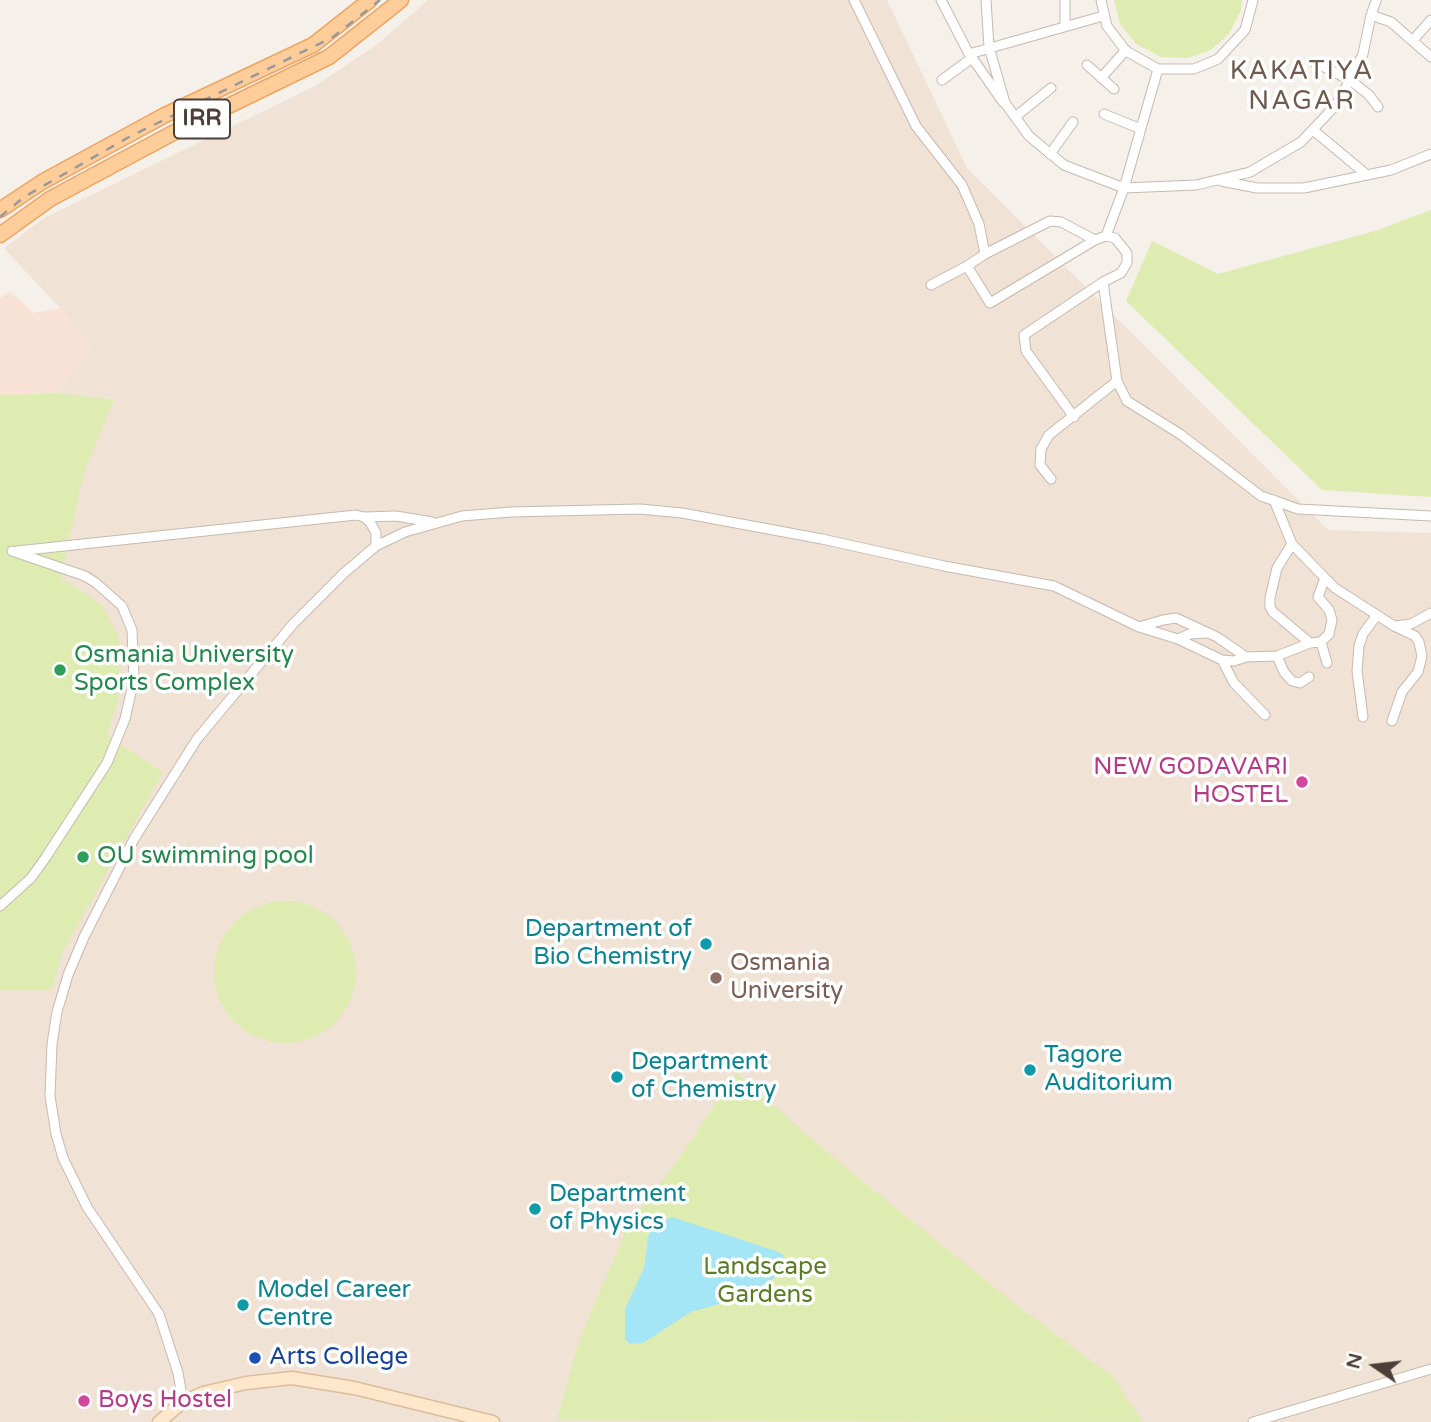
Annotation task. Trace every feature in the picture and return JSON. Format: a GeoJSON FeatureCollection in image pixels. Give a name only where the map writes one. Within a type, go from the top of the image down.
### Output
{"type":"FeatureCollection","features":[{"type":"Feature","properties":{"kind":"main road","name":"IRR"},"geometry":{"type":"LineString","coordinates":[[0,210],[23,193],[79,161],[207,94],[313,45],[370,0]]}},
{"type":"Feature","properties":{"kind":"main road","name":"IRR"},"geometry":{"type":"LineString","coordinates":[[0,235],[50,199],[173,133],[329,57],[401,0]]}},
{"type":"Feature","properties":{"kind":"main road"},"geometry":{"type":"LineString","coordinates":[[329,33],[340,48]]}},
{"type":"Feature","properties":{"kind":"main road"},"geometry":{"type":"LineString","coordinates":[[79,161],[87,179]]}},
{"type":"Feature","properties":{"kind":"main road"},"geometry":{"type":"LineString","coordinates":[[159,1422],[183,1402],[221,1387],[292,1378],[354,1388],[493,1422]]}},
{"type":"Feature","properties":{"kind":"street"},"geometry":{"type":"LineString","coordinates":[[854,0],[916,126],[962,185],[979,224],[985,254]]}},
{"type":"Feature","properties":{"kind":"street"},"geometry":{"type":"LineString","coordinates":[[941,0],[971,56],[1029,136],[1064,165],[1124,188],[1196,185],[1251,172],[1301,142],[1336,105],[1363,54],[1376,0],[1385,0]]}},
{"type":"Feature","properties":{"kind":"street"},"geometry":{"type":"LineString","coordinates":[[986,0],[989,47],[1004,103]]}},
{"type":"Feature","properties":{"kind":"street"},"geometry":{"type":"LineString","coordinates":[[1065,0],[1065,25]]}},
{"type":"Feature","properties":{"kind":"street"},"geometry":{"type":"LineString","coordinates":[[1101,0],[1107,26],[1126,50],[1158,69],[1194,69],[1218,59],[1245,30],[1253,0]]}},
{"type":"Feature","properties":{"kind":"street"},"geometry":{"type":"LineString","coordinates":[[1371,15],[1391,22],[1431,57]]}},
{"type":"Feature","properties":{"kind":"street"},"geometry":{"type":"LineString","coordinates":[[942,80],[971,56],[989,47],[1103,16]]}},
{"type":"Feature","properties":{"kind":"street"},"geometry":{"type":"LineString","coordinates":[[1413,40],[1431,20]]}},
{"type":"Feature","properties":{"kind":"street"},"geometry":{"type":"LineString","coordinates":[[1101,78],[1126,50]]}},
{"type":"Feature","properties":{"kind":"street"},"geometry":{"type":"LineString","coordinates":[[1314,62],[1350,80],[1378,107]]}},
{"type":"Feature","properties":{"kind":"street"},"geometry":{"type":"LineString","coordinates":[[1087,65],[1114,89]]}},
{"type":"Feature","properties":{"kind":"street"},"geometry":{"type":"LineString","coordinates":[[1106,236],[1124,188],[1158,69]]}},
{"type":"Feature","properties":{"kind":"street"},"geometry":{"type":"LineString","coordinates":[[1015,117],[1051,88]]}},
{"type":"Feature","properties":{"kind":"street"},"geometry":{"type":"LineString","coordinates":[[1104,114],[1140,129]]}},
{"type":"Feature","properties":{"kind":"street"},"geometry":{"type":"LineString","coordinates":[[1049,154],[1073,122]]}},
{"type":"Feature","properties":{"kind":"street"},"geometry":{"type":"LineString","coordinates":[[1313,130],[1367,175]]}},
{"type":"Feature","properties":{"kind":"street"},"geometry":{"type":"LineString","coordinates":[[1216,180],[1257,188],[1304,188],[1391,170],[1431,154]]}},
{"type":"Feature","properties":{"kind":"street"},"geometry":{"type":"LineString","coordinates":[[931,285],[1050,220],[1061,222],[1095,240]]}},
{"type":"Feature","properties":{"kind":"street"},"geometry":{"type":"LineString","coordinates":[[967,267],[990,303],[1095,240],[1106,236],[1123,245],[1128,253],[1121,273],[1103,282],[1024,335],[1026,351],[1074,417]]}},
{"type":"Feature","properties":{"kind":"street"},"geometry":{"type":"LineString","coordinates":[[1103,282],[1117,381],[1127,401],[1180,434],[1261,496],[1298,509],[1431,516]]}},
{"type":"Feature","properties":{"kind":"street"},"geometry":{"type":"LineString","coordinates":[[1051,479],[1040,465],[1041,449],[1049,435],[1117,381]]}},
{"type":"Feature","properties":{"kind":"street"},"geometry":{"type":"LineString","coordinates":[[1274,500],[1292,544],[1335,588],[1394,626],[1415,636],[1422,656],[1419,672],[1402,692],[1392,721]]}},
{"type":"Feature","properties":{"kind":"street"},"geometry":{"type":"LineString","coordinates":[[183,1402],[178,1373],[159,1314],[87,1207],[63,1158],[50,1096],[52,1044],[57,1012],[68,975],[84,937],[134,839],[197,739],[293,624],[344,573],[376,546],[405,532],[462,516],[640,509],[682,513],[1054,586],[1139,627],[1178,639],[1220,659],[1234,661],[1246,657],[1277,656],[1310,643],[1321,642],[1329,634],[1332,620],[1329,610],[1318,597],[1325,578]]}},
{"type":"Feature","properties":{"kind":"street"},"geometry":{"type":"LineString","coordinates":[[0,906],[31,878],[46,858],[107,763],[125,719],[134,679],[132,630],[122,606],[85,576],[12,551],[356,515],[396,516],[435,522]]}},
{"type":"Feature","properties":{"kind":"street"},"geometry":{"type":"LineString","coordinates":[[365,517],[376,533],[376,546]]}},
{"type":"Feature","properties":{"kind":"street"},"geometry":{"type":"LineString","coordinates":[[1292,544],[1277,568],[1270,607],[1310,643]]}},
{"type":"Feature","properties":{"kind":"street"},"geometry":{"type":"LineString","coordinates":[[1394,626],[1411,624],[1431,613]]}},
{"type":"Feature","properties":{"kind":"street"},"geometry":{"type":"LineString","coordinates":[[1363,717],[1357,671],[1359,646],[1363,634],[1377,615]]}},
{"type":"Feature","properties":{"kind":"street"},"geometry":{"type":"LineString","coordinates":[[1139,627],[1176,618],[1224,641],[1246,657]]}},
{"type":"Feature","properties":{"kind":"street"},"geometry":{"type":"LineString","coordinates":[[1178,639],[1190,634],[1209,633]]}},
{"type":"Feature","properties":{"kind":"street"},"geometry":{"type":"LineString","coordinates":[[1224,641],[1220,659],[1234,683],[1265,715]]}},
{"type":"Feature","properties":{"kind":"street"},"geometry":{"type":"LineString","coordinates":[[1321,642],[1327,663]]}},
{"type":"Feature","properties":{"kind":"street"},"geometry":{"type":"LineString","coordinates":[[1277,656],[1284,672],[1292,681],[1300,683],[1309,677]]}},
{"type":"Feature","properties":{"kind":"street"},"geometry":{"type":"LineString","coordinates":[[1253,1422],[1431,1369]]}},
{"type":"Feature","properties":{"kind":"shaded area","name":"Osmania University"},"geometry":{"type":"Polygon","coordinates":[[[428,0],[887,0],[967,168],[1328,530],[1431,533],[1431,1422],[0,1422],[0,395],[56,393],[91,349],[60,308],[4,248],[44,218],[317,85],[376,45],[428,0]]]}},
{"type":"Feature","properties":{"kind":"shaded area"},"geometry":{"type":"Polygon","coordinates":[[[10,291],[34,313],[60,308],[91,349],[56,393],[0,395],[0,298],[10,291]]]}},
{"type":"Feature","properties":{"kind":"green space"},"geometry":{"type":"Polygon","coordinates":[[[1114,0],[1242,0],[1241,10],[1229,34],[1211,50],[1188,58],[1161,57],[1136,44],[1120,24],[1114,0]]]}},
{"type":"Feature","properties":{"kind":"green space"},"geometry":{"type":"Polygon","coordinates":[[[1431,210],[1431,497],[1322,490],[1126,301],[1152,241],[1218,274],[1375,231],[1431,210]]]}},
{"type":"Feature","properties":{"kind":"green space","name":"Osmania University Sports Complex"},"geometry":{"type":"Polygon","coordinates":[[[56,393],[114,400],[84,472],[61,578],[101,604],[120,640],[118,700],[107,736],[163,772],[62,953],[52,990],[0,990],[0,395],[56,393]]]}},
{"type":"Feature","properties":{"kind":"green space"},"geometry":{"type":"Polygon","coordinates":[[[285,901],[312,907],[335,922],[350,945],[356,972],[350,999],[335,1022],[312,1037],[285,1043],[258,1037],[235,1022],[220,999],[214,972],[220,945],[235,922],[258,907],[285,901]]]}},
{"type":"Feature","properties":{"kind":"green space","name":"Landscape Gardens"},"geometry":{"type":"Polygon","coordinates":[[[736,1073],[840,1163],[1010,1300],[1113,1377],[1143,1422],[557,1420],[579,1341],[628,1226],[680,1157],[736,1073]]]}},
{"type":"Feature","properties":{"kind":"water"},"geometry":{"type":"Polygon","coordinates":[[[672,1217],[776,1251],[784,1255],[782,1267],[773,1279],[737,1299],[691,1312],[643,1343],[630,1344],[625,1339],[625,1309],[644,1268],[648,1237],[653,1225],[672,1217]]]}},
{"type":"Feature","properties":{"kind":"railway"},"geometry":{"type":"LineString","coordinates":[[0,217],[24,197],[129,137],[333,37],[380,0]]}},
{"type":"Feature","properties":{"kind":"place","name":"Osmania University Sports Complex"},"geometry":{"type":"Point","coordinates":[60,670]}},
{"type":"Feature","properties":{"kind":"place","name":"NEW GODAVARI HOSTEL"},"geometry":{"type":"Point","coordinates":[1302,782]}},
{"type":"Feature","properties":{"kind":"place","name":"OU swimming pool"},"geometry":{"type":"Point","coordinates":[83,857]}},
{"type":"Feature","properties":{"kind":"place","name":"Department of Bio Chemistry"},"geometry":{"type":"Point","coordinates":[706,944]}},
{"type":"Feature","properties":{"kind":"place","name":"Osmania University"},"geometry":{"type":"Point","coordinates":[716,978]}},
{"type":"Feature","properties":{"kind":"place","name":"Tagore Auditorium"},"geometry":{"type":"Point","coordinates":[1030,1070]}},
{"type":"Feature","properties":{"kind":"place","name":"Department of Chemistry"},"geometry":{"type":"Point","coordinates":[617,1077]}},
{"type":"Feature","properties":{"kind":"place","name":"Department of Physics"},"geometry":{"type":"Point","coordinates":[535,1209]}},
{"type":"Feature","properties":{"kind":"place","name":"Model Career Centre"},"geometry":{"type":"Point","coordinates":[243,1305]}},
{"type":"Feature","properties":{"kind":"place","name":"Arts College"},"geometry":{"type":"Point","coordinates":[255,1358]}},
{"type":"Feature","properties":{"kind":"place","name":"Boys Hostel"},"geometry":{"type":"Point","coordinates":[84,1401]}},
{"type":"Feature","properties":{"kind":"district","name":"KAKATIYA NAGAR"},"geometry":{"type":"Point","coordinates":[1302,87]}}]}
